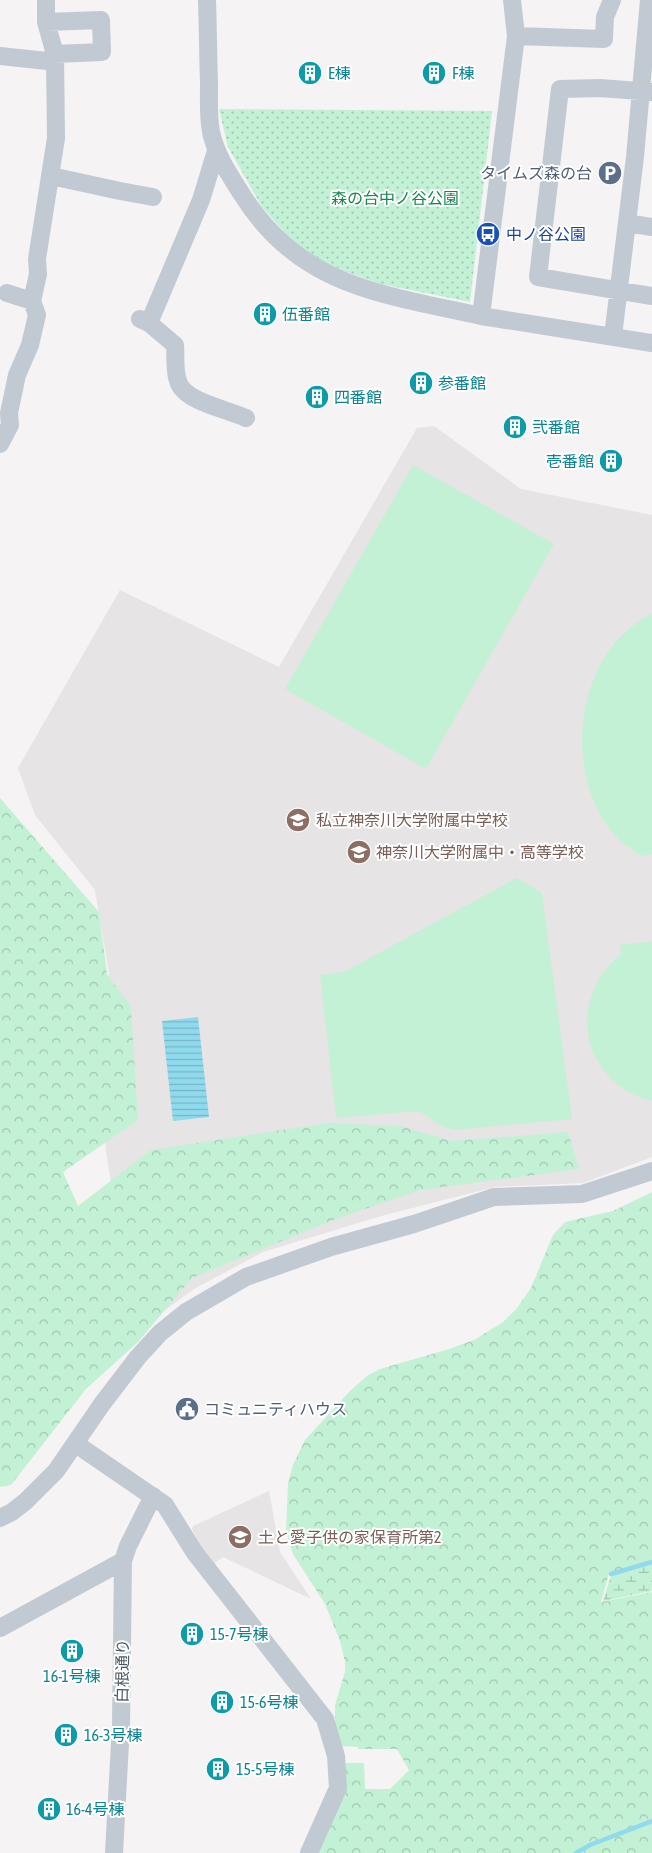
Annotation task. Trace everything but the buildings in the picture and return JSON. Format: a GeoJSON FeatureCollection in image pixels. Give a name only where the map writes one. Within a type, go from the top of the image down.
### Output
{"type":"FeatureCollection","features":[{"type":"Feature","properties":{"kind":"street"},"geometry":{"type":"LineString","coordinates":[[0,443],[10,425],[9,413],[18,375],[30,345],[36,315],[32,300],[38,274],[38,259],[56,138],[55,54],[46,22],[46,0]]}},
{"type":"Feature","properties":{"kind":"street"},"geometry":{"type":"LineString","coordinates":[[207,0],[209,112],[216,151],[230,177],[256,215],[293,254],[342,282],[376,293],[481,316],[652,343]]}},
{"type":"Feature","properties":{"kind":"street"},"geometry":{"type":"LineString","coordinates":[[481,316],[516,36],[512,0]]}},
{"type":"Feature","properties":{"kind":"street"},"geometry":{"type":"LineString","coordinates":[[516,36],[604,39],[605,17],[612,0]]}},
{"type":"Feature","properties":{"kind":"street"},"geometry":{"type":"LineString","coordinates":[[613,336],[627,223],[644,158],[650,20],[649,0]]}},
{"type":"Feature","properties":{"kind":"street"},"geometry":{"type":"LineString","coordinates":[[0,56],[48,62],[55,54],[102,52],[101,20],[46,22]]}},
{"type":"Feature","properties":{"kind":"street"},"geometry":{"type":"LineString","coordinates":[[647,91],[600,88],[560,89],[538,276],[652,296]]}},
{"type":"Feature","properties":{"kind":"street"},"geometry":{"type":"LineString","coordinates":[[216,151],[201,200],[145,321],[175,345],[178,381],[185,393],[246,418]]}},
{"type":"Feature","properties":{"kind":"street"},"geometry":{"type":"LineString","coordinates":[[51,176],[153,197]]}},
{"type":"Feature","properties":{"kind":"street"},"geometry":{"type":"LineString","coordinates":[[627,223],[652,227]]}},
{"type":"Feature","properties":{"kind":"street"},"geometry":{"type":"LineString","coordinates":[[7,293],[32,300]]}},
{"type":"Feature","properties":{"kind":"street"},"geometry":{"type":"LineString","coordinates":[[0,1518],[12,1512],[26,1501],[56,1471],[102,1404],[138,1357],[160,1333],[186,1312],[246,1277],[331,1248],[414,1224],[494,1197],[582,1194],[652,1171]]}},
{"type":"Feature","properties":{"kind":"street"},"geometry":{"type":"LineString","coordinates":[[76,1444],[165,1505],[195,1553],[325,1719],[336,1756],[338,1788],[309,1853]]}},
{"type":"Feature","properties":{"kind":"street","name":"白根通り"},"geometry":{"type":"LineString","coordinates":[[114,1853],[121,1725],[123,1562],[128,1546],[153,1496]]}},
{"type":"Feature","properties":{"kind":"street"},"geometry":{"type":"LineString","coordinates":[[0,1628],[123,1562]]}},
{"type":"Feature","properties":{"kind":"shaded area","name":"神奈川大学附属中・高等学校"},"geometry":{"type":"Polygon","coordinates":[[[434,426],[521,489],[652,515],[652,1157],[583,1183],[495,1187],[381,1216],[263,1252],[194,1289],[135,1332],[106,1152],[102,1077],[109,1041],[109,973],[95,890],[35,815],[18,768],[120,590],[279,667],[417,428],[434,426]]]}},
{"type":"Feature","properties":{"kind":"shaded area"},"geometry":{"type":"Polygon","coordinates":[[[269,1491],[280,1552],[311,1599],[223,1557],[211,1566],[192,1529],[193,1526],[269,1491]]]}},
{"type":"Feature","properties":{"kind":"green space","name":"森の台中ノ谷公園"},"geometry":{"type":"Polygon","coordinates":[[[219,109],[492,111],[470,302],[381,284],[344,271],[311,256],[285,233],[262,207],[228,147],[219,109]]]}},
{"type":"Feature","properties":{"kind":"green space"},"geometry":{"type":"Polygon","coordinates":[[[413,465],[554,544],[426,769],[285,689],[413,465]]]}},
{"type":"Feature","properties":{"kind":"green space"},"geometry":{"type":"Polygon","coordinates":[[[652,613],[652,854],[641,856],[614,834],[600,814],[590,791],[584,767],[582,742],[584,716],[589,692],[598,669],[620,637],[652,613]]]}},
{"type":"Feature","properties":{"kind":"green space"},"geometry":{"type":"Polygon","coordinates":[[[0,798],[99,912],[107,974],[131,1007],[138,1120],[63,1172],[78,1206],[151,1150],[328,1123],[400,1126],[452,1141],[568,1132],[579,1169],[420,1190],[333,1220],[192,1278],[138,1342],[86,1389],[11,1485],[0,1487],[0,798]]]}},
{"type":"Feature","properties":{"kind":"green space"},"geometry":{"type":"Polygon","coordinates":[[[517,878],[542,893],[572,1119],[454,1130],[443,1127],[419,1111],[336,1118],[320,975],[344,972],[517,878]]]}},
{"type":"Feature","properties":{"kind":"green space"},"geometry":{"type":"Polygon","coordinates":[[[652,941],[652,1101],[634,1095],[618,1085],[605,1073],[596,1058],[587,1024],[589,1005],[595,987],[606,969],[621,954],[620,945],[652,941]]]}},
{"type":"Feature","properties":{"kind":"green space"},"geometry":{"type":"Polygon","coordinates":[[[652,1192],[652,1561],[609,1573],[601,1602],[652,1592],[652,1853],[318,1853],[345,1763],[364,1763],[365,1789],[390,1789],[409,1770],[397,1749],[358,1749],[358,1747],[341,1746],[335,1724],[335,1705],[345,1672],[345,1662],[340,1641],[325,1604],[293,1554],[286,1531],[288,1483],[293,1465],[305,1440],[350,1391],[368,1375],[380,1369],[474,1340],[503,1322],[517,1308],[531,1288],[553,1235],[565,1222],[613,1211],[652,1192]]]}},
{"type":"Feature","properties":{"kind":"green space"},"geometry":{"type":"Polygon","coordinates":[[[652,1564],[652,1591],[603,1601],[611,1575],[652,1564]]]}},
{"type":"Feature","properties":{"kind":"water"},"geometry":{"type":"Polygon","coordinates":[[[198,1017],[209,1117],[173,1121],[162,1021],[198,1017]]]}},
{"type":"Feature","properties":{"kind":"waterway"},"geometry":{"type":"LineString","coordinates":[[611,1574],[652,1562]]}},
{"type":"Feature","properties":{"kind":"waterway"},"geometry":{"type":"LineString","coordinates":[[576,1853],[590,1845],[652,1821]]}},
{"type":"Feature","properties":{"kind":"place","name":"E棟"},"geometry":{"type":"Point","coordinates":[310,73]}},
{"type":"Feature","properties":{"kind":"place","name":"F棟"},"geometry":{"type":"Point","coordinates":[434,73]}},
{"type":"Feature","properties":{"kind":"place","name":"タイムズ森の台"},"geometry":{"type":"Point","coordinates":[610,173]}},
{"type":"Feature","properties":{"kind":"place","name":"中ノ谷公園"},"geometry":{"type":"Point","coordinates":[488,234]}},
{"type":"Feature","properties":{"kind":"place","name":"伍番館"},"geometry":{"type":"Point","coordinates":[265,314]}},
{"type":"Feature","properties":{"kind":"place","name":"参番館"},"geometry":{"type":"Point","coordinates":[421,383]}},
{"type":"Feature","properties":{"kind":"place","name":"四番館"},"geometry":{"type":"Point","coordinates":[317,397]}},
{"type":"Feature","properties":{"kind":"place","name":"弐番館"},"geometry":{"type":"Point","coordinates":[515,427]}},
{"type":"Feature","properties":{"kind":"place","name":"壱番館"},"geometry":{"type":"Point","coordinates":[611,461]}},
{"type":"Feature","properties":{"kind":"place","name":"私立神奈川大学附属中学校"},"geometry":{"type":"Point","coordinates":[298,820]}},
{"type":"Feature","properties":{"kind":"place","name":"神奈川大学附属中・高等学校"},"geometry":{"type":"Point","coordinates":[359,852]}},
{"type":"Feature","properties":{"kind":"place","name":"コミュニティハウス"},"geometry":{"type":"Point","coordinates":[187,1409]}},
{"type":"Feature","properties":{"kind":"place","name":"土と愛子供の家保育所第2"},"geometry":{"type":"Point","coordinates":[240,1537]}},
{"type":"Feature","properties":{"kind":"place","name":"15-7号棟"},"geometry":{"type":"Point","coordinates":[192,1634]}},
{"type":"Feature","properties":{"kind":"place","name":"16-1号棟"},"geometry":{"type":"Point","coordinates":[72,1651]}},
{"type":"Feature","properties":{"kind":"place","name":"15-6号棟"},"geometry":{"type":"Point","coordinates":[222,1702]}},
{"type":"Feature","properties":{"kind":"place","name":"16-3号棟"},"geometry":{"type":"Point","coordinates":[66,1735]}},
{"type":"Feature","properties":{"kind":"place","name":"15-5号棟"},"geometry":{"type":"Point","coordinates":[218,1769]}},
{"type":"Feature","properties":{"kind":"place","name":"16-4号棟"},"geometry":{"type":"Point","coordinates":[49,1809]}}]}
